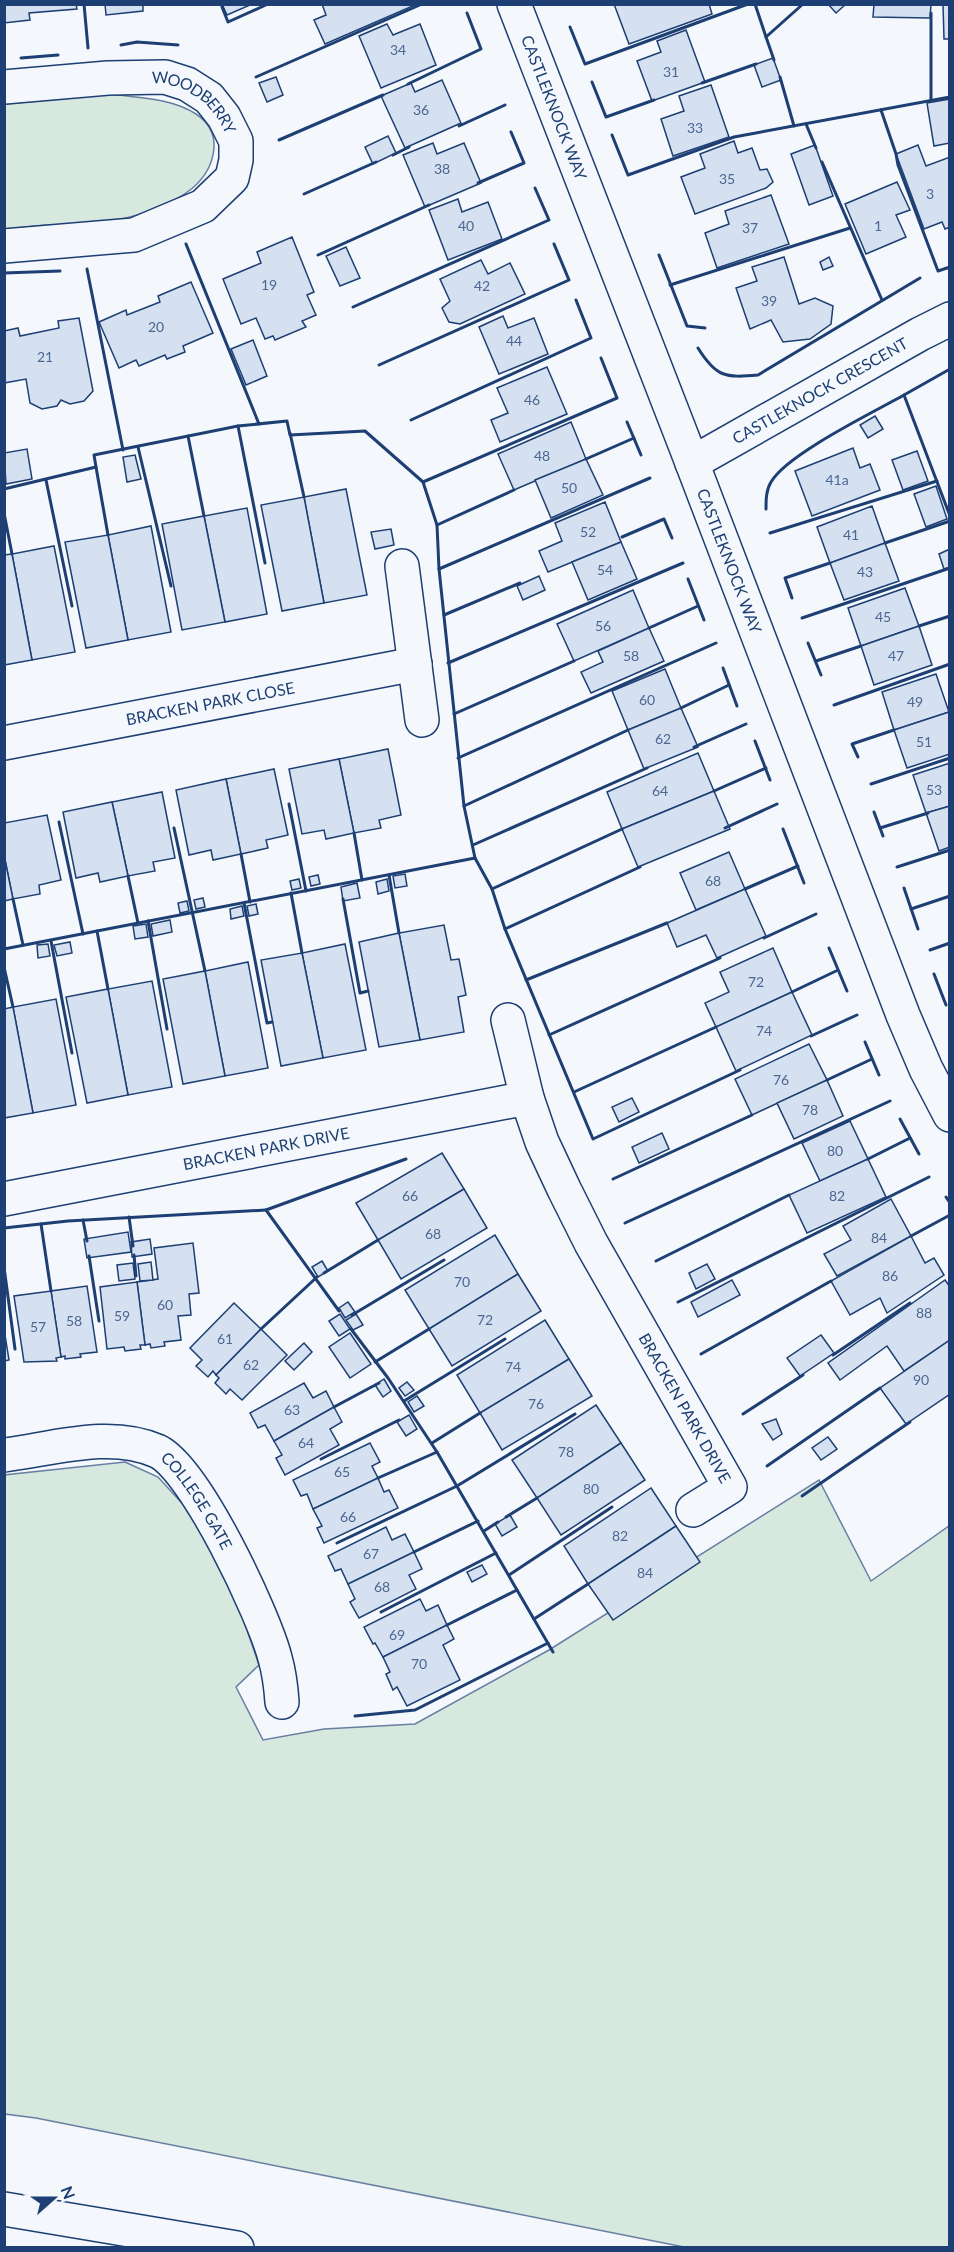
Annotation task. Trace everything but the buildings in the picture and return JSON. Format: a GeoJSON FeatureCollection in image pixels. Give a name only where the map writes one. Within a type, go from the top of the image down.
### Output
{"type":"FeatureCollection","features":[{"type":"Feature","properties":{"kind":"main road","name":"CASTLEKNOCK WAY"},"geometry":{"type":"LineString","coordinates":[[513,4],[692,463],[903,1015],[926,1069],[950,1115]]}},
{"type":"Feature","properties":{"kind":"main road","name":"WOODBERRY"},"geometry":{"type":"LineString","coordinates":[[4,87],[108,78],[165,77],[187,84],[209,98],[224,117],[236,141],[236,160],[232,178],[203,206],[134,234],[4,246]]}},
{"type":"Feature","properties":{"kind":"main road","name":"CASTLEKNOCK CRESCENT"},"geometry":{"type":"LineString","coordinates":[[692,463],[920,334],[950,320]]}},
{"type":"Feature","properties":{"kind":"main road"},"geometry":{"type":"LineString","coordinates":[[402,567],[422,720]]}},
{"type":"Feature","properties":{"kind":"main road","name":"BRACKEN PARK CLOSE"},"geometry":{"type":"LineString","coordinates":[[4,743],[415,664]]}},
{"type":"Feature","properties":{"kind":"main road","name":"BRACKEN PARK DRIVE"},"geometry":{"type":"LineString","coordinates":[[508,1020],[527,1098],[542,1142],[591,1243],[730,1487],[693,1510]]}},
{"type":"Feature","properties":{"kind":"main road","name":"BRACKEN PARK DRIVE"},"geometry":{"type":"LineString","coordinates":[[4,1199],[527,1098]]}},
{"type":"Feature","properties":{"kind":"main road","name":"COLLEGE GATE"},"geometry":{"type":"LineString","coordinates":[[4,1455],[95,1442],[128,1443],[158,1451],[173,1463],[191,1484],[220,1534],[247,1588],[275,1656],[282,1702]]}},
{"type":"Feature","properties":{"kind":"main road"},"geometry":{"type":"LineString","coordinates":[[4,2209],[237,2247]]}},
{"type":"Feature","properties":{"kind":"shaded area"},"geometry":{"type":"Polygon","coordinates":[[[111,94],[176,105],[196,114],[204,121],[212,133],[214,148],[212,160],[200,180],[172,201],[126,218],[91,223],[5,229],[5,104],[111,94]]]}},
{"type":"Feature","properties":{"kind":"shaded area"},"geometry":{"type":"Polygon","coordinates":[[[125,1462],[158,1477],[191,1513],[237,1601],[259,1665],[236,1687],[263,1740],[324,1729],[415,1724],[549,1650],[819,1480],[871,1581],[949,1526],[949,2247],[684,2247],[36,2118],[5,2114],[4,1475],[125,1462]]]}},
{"type":"Feature","properties":{"kind":"wall"},"geometry":{"type":"LineString","coordinates":[[84,4],[88,48]]}},
{"type":"Feature","properties":{"kind":"wall"},"geometry":{"type":"LineString","coordinates":[[222,7],[228,22],[268,4]]}},
{"type":"Feature","properties":{"kind":"wall"},"geometry":{"type":"LineString","coordinates":[[256,77],[422,4]]}},
{"type":"Feature","properties":{"kind":"wall"},"geometry":{"type":"LineString","coordinates":[[570,27],[585,64],[748,4]]}},
{"type":"Feature","properties":{"kind":"wall"},"geometry":{"type":"LineString","coordinates":[[755,4],[766,37]]}},
{"type":"Feature","properties":{"kind":"wall"},"geometry":{"type":"LineString","coordinates":[[774,60],[766,37],[803,4]]}},
{"type":"Feature","properties":{"kind":"wall"},"geometry":{"type":"LineString","coordinates":[[408,84],[481,49],[467,13]]}},
{"type":"Feature","properties":{"kind":"wall"},"geometry":{"type":"LineString","coordinates":[[931,13],[931,101]]}},
{"type":"Feature","properties":{"kind":"wall"},"geometry":{"type":"LineString","coordinates":[[121,45],[137,42],[178,45]]}},
{"type":"Feature","properties":{"kind":"wall"},"geometry":{"type":"LineString","coordinates":[[21,58],[58,55]]}},
{"type":"Feature","properties":{"kind":"wall"},"geometry":{"type":"LineString","coordinates":[[702,83],[756,64]]}},
{"type":"Feature","properties":{"kind":"wall"},"geometry":{"type":"LineString","coordinates":[[780,77],[794,126]]}},
{"type":"Feature","properties":{"kind":"wall"},"geometry":{"type":"LineString","coordinates":[[592,82],[606,117],[654,100]]}},
{"type":"Feature","properties":{"kind":"wall"},"geometry":{"type":"LineString","coordinates":[[279,140],[383,95]]}},
{"type":"Feature","properties":{"kind":"wall"},"geometry":{"type":"LineString","coordinates":[[612,135],[628,175],[734,137],[950,97]]}},
{"type":"Feature","properties":{"kind":"wall"},"geometry":{"type":"LineString","coordinates":[[459,126],[505,105]]}},
{"type":"Feature","properties":{"kind":"wall"},"geometry":{"type":"LineString","coordinates":[[881,110],[898,165],[938,271],[950,267]]}},
{"type":"Feature","properties":{"kind":"wall"},"geometry":{"type":"LineString","coordinates":[[806,124],[816,148]]}},
{"type":"Feature","properties":{"kind":"wall"},"geometry":{"type":"LineString","coordinates":[[478,183],[524,163],[511,132]]}},
{"type":"Feature","properties":{"kind":"wall"},"geometry":{"type":"LineString","coordinates":[[393,155],[409,147]]}},
{"type":"Feature","properties":{"kind":"wall"},"geometry":{"type":"LineString","coordinates":[[304,194],[376,162]]}},
{"type":"Feature","properties":{"kind":"wall"},"geometry":{"type":"LineString","coordinates":[[822,162],[882,300]]}},
{"type":"Feature","properties":{"kind":"wall"},"geometry":{"type":"LineString","coordinates":[[353,307],[549,220],[535,188]]}},
{"type":"Feature","properties":{"kind":"wall"},"geometry":{"type":"LineString","coordinates":[[318,255],[429,205]]}},
{"type":"Feature","properties":{"kind":"wall"},"geometry":{"type":"LineString","coordinates":[[670,285],[850,228]]}},
{"type":"Feature","properties":{"kind":"wall"},"geometry":{"type":"LineString","coordinates":[[186,244],[259,424]]}},
{"type":"Feature","properties":{"kind":"wall"},"geometry":{"type":"LineString","coordinates":[[379,365],[569,280],[554,244]]}},
{"type":"Feature","properties":{"kind":"wall"},"geometry":{"type":"LineString","coordinates":[[659,255],[687,326],[705,328]]}},
{"type":"Feature","properties":{"kind":"wall"},"geometry":{"type":"LineString","coordinates":[[87,269],[123,450]]}},
{"type":"Feature","properties":{"kind":"wall"},"geometry":{"type":"LineString","coordinates":[[4,273],[60,271]]}},
{"type":"Feature","properties":{"kind":"wall"},"geometry":{"type":"LineString","coordinates":[[698,348],[710,365],[722,374],[758,375],[920,278]]}},
{"type":"Feature","properties":{"kind":"wall"},"geometry":{"type":"LineString","coordinates":[[411,420],[591,338],[576,300]]}},
{"type":"Feature","properties":{"kind":"wall"},"geometry":{"type":"LineString","coordinates":[[423,482],[617,398],[601,358]]}},
{"type":"Feature","properties":{"kind":"wall"},"geometry":{"type":"LineString","coordinates":[[904,395],[950,369]]}},
{"type":"Feature","properties":{"kind":"wall"},"geometry":{"type":"LineString","coordinates":[[766,509],[767,492],[771,482],[794,459],[832,434],[904,395],[950,516]]}},
{"type":"Feature","properties":{"kind":"wall"},"geometry":{"type":"LineString","coordinates":[[4,489],[96,467],[94,455],[238,426],[287,421],[290,435],[365,431],[423,482],[437,525],[439,569],[464,806],[475,858],[492,889],[622,829]]}},
{"type":"Feature","properties":{"kind":"wall"},"geometry":{"type":"LineString","coordinates":[[627,422],[641,455]]}},
{"type":"Feature","properties":{"kind":"wall"},"geometry":{"type":"LineString","coordinates":[[238,426],[265,563]]}},
{"type":"Feature","properties":{"kind":"wall"},"geometry":{"type":"LineString","coordinates":[[290,433],[304,497]]}},
{"type":"Feature","properties":{"kind":"wall"},"geometry":{"type":"LineString","coordinates":[[188,436],[204,516]]}},
{"type":"Feature","properties":{"kind":"wall"},"geometry":{"type":"LineString","coordinates":[[586,459],[634,438]]}},
{"type":"Feature","properties":{"kind":"wall"},"geometry":{"type":"LineString","coordinates":[[138,447],[171,586]]}},
{"type":"Feature","properties":{"kind":"wall"},"geometry":{"type":"LineString","coordinates":[[96,467],[108,535]]}},
{"type":"Feature","properties":{"kind":"wall"},"geometry":{"type":"LineString","coordinates":[[439,569],[650,478]]}},
{"type":"Feature","properties":{"kind":"wall"},"geometry":{"type":"LineString","coordinates":[[46,480],[72,606]]}},
{"type":"Feature","properties":{"kind":"wall"},"geometry":{"type":"LineString","coordinates":[[770,533],[937,481]]}},
{"type":"Feature","properties":{"kind":"wall"},"geometry":{"type":"LineString","coordinates":[[437,525],[514,490]]}},
{"type":"Feature","properties":{"kind":"wall"},"geometry":{"type":"LineString","coordinates":[[4,513],[12,554]]}},
{"type":"Feature","properties":{"kind":"wall"},"geometry":{"type":"LineString","coordinates":[[622,537],[664,519],[672,538]]}},
{"type":"Feature","properties":{"kind":"wall"},"geometry":{"type":"LineString","coordinates":[[885,543],[950,521]]}},
{"type":"Feature","properties":{"kind":"wall"},"geometry":{"type":"LineString","coordinates":[[448,663],[683,563]]}},
{"type":"Feature","properties":{"kind":"wall"},"geometry":{"type":"LineString","coordinates":[[792,598],[785,578],[830,563]]}},
{"type":"Feature","properties":{"kind":"wall"},"geometry":{"type":"LineString","coordinates":[[802,618],[947,569]]}},
{"type":"Feature","properties":{"kind":"wall"},"geometry":{"type":"LineString","coordinates":[[688,579],[704,620]]}},
{"type":"Feature","properties":{"kind":"wall"},"geometry":{"type":"LineString","coordinates":[[444,615],[520,583]]}},
{"type":"Feature","properties":{"kind":"wall"},"geometry":{"type":"LineString","coordinates":[[649,628],[698,606]]}},
{"type":"Feature","properties":{"kind":"wall"},"geometry":{"type":"LineString","coordinates":[[919,626],[950,616]]}},
{"type":"Feature","properties":{"kind":"wall"},"geometry":{"type":"LineString","coordinates":[[458,758],[716,643]]}},
{"type":"Feature","properties":{"kind":"wall"},"geometry":{"type":"LineString","coordinates":[[808,643],[821,675]]}},
{"type":"Feature","properties":{"kind":"wall"},"geometry":{"type":"LineString","coordinates":[[816,661],[861,646]]}},
{"type":"Feature","properties":{"kind":"wall"},"geometry":{"type":"LineString","coordinates":[[454,714],[574,661]]}},
{"type":"Feature","properties":{"kind":"wall"},"geometry":{"type":"LineString","coordinates":[[834,705],[950,664]]}},
{"type":"Feature","properties":{"kind":"wall"},"geometry":{"type":"LineString","coordinates":[[723,668],[737,706]]}},
{"type":"Feature","properties":{"kind":"wall"},"geometry":{"type":"LineString","coordinates":[[681,708],[729,685]]}},
{"type":"Feature","properties":{"kind":"wall"},"geometry":{"type":"LineString","coordinates":[[694,747],[746,724]]}},
{"type":"Feature","properties":{"kind":"wall"},"geometry":{"type":"LineString","coordinates":[[464,806],[628,730]]}},
{"type":"Feature","properties":{"kind":"wall"},"geometry":{"type":"LineString","coordinates":[[858,757],[852,744],[894,730]]}},
{"type":"Feature","properties":{"kind":"wall"},"geometry":{"type":"LineString","coordinates":[[755,741],[770,780]]}},
{"type":"Feature","properties":{"kind":"wall"},"geometry":{"type":"LineString","coordinates":[[871,784],[950,758]]}},
{"type":"Feature","properties":{"kind":"wall"},"geometry":{"type":"LineString","coordinates":[[473,845],[647,768]]}},
{"type":"Feature","properties":{"kind":"wall"},"geometry":{"type":"LineString","coordinates":[[714,791],[766,768]]}},
{"type":"Feature","properties":{"kind":"wall"},"geometry":{"type":"LineString","coordinates":[[289,804],[306,891]]}},
{"type":"Feature","properties":{"kind":"wall"},"geometry":{"type":"LineString","coordinates":[[725,828],[777,804]]}},
{"type":"Feature","properties":{"kind":"wall"},"geometry":{"type":"LineString","coordinates":[[874,812],[883,836]]}},
{"type":"Feature","properties":{"kind":"wall"},"geometry":{"type":"LineString","coordinates":[[880,828],[928,813]]}},
{"type":"Feature","properties":{"kind":"wall"},"geometry":{"type":"LineString","coordinates":[[59,822],[83,934]]}},
{"type":"Feature","properties":{"kind":"wall"},"geometry":{"type":"LineString","coordinates":[[174,828],[205,971]]}},
{"type":"Feature","properties":{"kind":"wall"},"geometry":{"type":"LineString","coordinates":[[783,829],[804,883]]}},
{"type":"Feature","properties":{"kind":"wall"},"geometry":{"type":"LineString","coordinates":[[354,833],[362,880]]}},
{"type":"Feature","properties":{"kind":"wall"},"geometry":{"type":"LineString","coordinates":[[897,867],[950,850]]}},
{"type":"Feature","properties":{"kind":"wall"},"geometry":{"type":"LineString","coordinates":[[241,854],[250,902]]}},
{"type":"Feature","properties":{"kind":"wall"},"geometry":{"type":"LineString","coordinates":[[4,949],[475,858]]}},
{"type":"Feature","properties":{"kind":"wall"},"geometry":{"type":"LineString","coordinates":[[745,889],[798,866]]}},
{"type":"Feature","properties":{"kind":"wall"},"geometry":{"type":"LineString","coordinates":[[492,889],[505,929],[640,867]]}},
{"type":"Feature","properties":{"kind":"wall"},"geometry":{"type":"LineString","coordinates":[[389,875],[399,933]]}},
{"type":"Feature","properties":{"kind":"wall"},"geometry":{"type":"LineString","coordinates":[[128,876],[138,923]]}},
{"type":"Feature","properties":{"kind":"wall"},"geometry":{"type":"LineString","coordinates":[[904,888],[918,929]]}},
{"type":"Feature","properties":{"kind":"wall"},"geometry":{"type":"LineString","coordinates":[[291,893],[302,953]]}},
{"type":"Feature","properties":{"kind":"wall"},"geometry":{"type":"LineString","coordinates":[[911,909],[950,896]]}},
{"type":"Feature","properties":{"kind":"wall"},"geometry":{"type":"LineString","coordinates":[[13,899],[23,945]]}},
{"type":"Feature","properties":{"kind":"wall"},"geometry":{"type":"LineString","coordinates":[[343,899],[360,993],[368,991]]}},
{"type":"Feature","properties":{"kind":"wall"},"geometry":{"type":"LineString","coordinates":[[244,903],[267,1023],[272,1022]]}},
{"type":"Feature","properties":{"kind":"wall"},"geometry":{"type":"LineString","coordinates":[[764,938],[816,914]]}},
{"type":"Feature","properties":{"kind":"wall"},"geometry":{"type":"LineString","coordinates":[[148,921],[167,1029]]}},
{"type":"Feature","properties":{"kind":"wall"},"geometry":{"type":"LineString","coordinates":[[526,980],[667,923]]}},
{"type":"Feature","properties":{"kind":"wall"},"geometry":{"type":"LineString","coordinates":[[505,929],[593,1139],[740,1070]]}},
{"type":"Feature","properties":{"kind":"wall"},"geometry":{"type":"LineString","coordinates":[[97,931],[108,989]]}},
{"type":"Feature","properties":{"kind":"wall"},"geometry":{"type":"LineString","coordinates":[[51,941],[72,1053]]}},
{"type":"Feature","properties":{"kind":"wall"},"geometry":{"type":"LineString","coordinates":[[930,950],[950,943]]}},
{"type":"Feature","properties":{"kind":"wall"},"geometry":{"type":"LineString","coordinates":[[829,948],[847,991]]}},
{"type":"Feature","properties":{"kind":"wall"},"geometry":{"type":"LineString","coordinates":[[549,1035],[720,958]]}},
{"type":"Feature","properties":{"kind":"wall"},"geometry":{"type":"LineString","coordinates":[[4,967],[13,1007]]}},
{"type":"Feature","properties":{"kind":"wall"},"geometry":{"type":"LineString","coordinates":[[792,992],[836,971]]}},
{"type":"Feature","properties":{"kind":"wall"},"geometry":{"type":"LineString","coordinates":[[934,974],[946,1005]]}},
{"type":"Feature","properties":{"kind":"wall"},"geometry":{"type":"LineString","coordinates":[[811,1036],[857,1015]]}},
{"type":"Feature","properties":{"kind":"wall"},"geometry":{"type":"LineString","coordinates":[[574,1092],[716,1027]]}},
{"type":"Feature","properties":{"kind":"wall"},"geometry":{"type":"LineString","coordinates":[[865,1042],[879,1075]]}},
{"type":"Feature","properties":{"kind":"wall"},"geometry":{"type":"LineString","coordinates":[[827,1080],[872,1059]]}},
{"type":"Feature","properties":{"kind":"wall"},"geometry":{"type":"LineString","coordinates":[[625,1223],[890,1101]]}},
{"type":"Feature","properties":{"kind":"wall"},"geometry":{"type":"LineString","coordinates":[[613,1179],[752,1115]]}},
{"type":"Feature","properties":{"kind":"wall"},"geometry":{"type":"LineString","coordinates":[[900,1119],[919,1154]]}},
{"type":"Feature","properties":{"kind":"wall"},"geometry":{"type":"LineString","coordinates":[[868,1159],[910,1138]]}},
{"type":"Feature","properties":{"kind":"wall"},"geometry":{"type":"LineString","coordinates":[[339,1311],[266,1210],[406,1159]]}},
{"type":"Feature","properties":{"kind":"wall"},"geometry":{"type":"LineString","coordinates":[[678,1302],[929,1177]]}},
{"type":"Feature","properties":{"kind":"wall"},"geometry":{"type":"LineString","coordinates":[[656,1261],[789,1195]]}},
{"type":"Feature","properties":{"kind":"wall"},"geometry":{"type":"LineString","coordinates":[[946,1197],[950,1203]]}},
{"type":"Feature","properties":{"kind":"wall"},"geometry":{"type":"LineString","coordinates":[[4,1228],[68,1221],[266,1210]]}},
{"type":"Feature","properties":{"kind":"wall"},"geometry":{"type":"LineString","coordinates":[[911,1236],[950,1215]]}},
{"type":"Feature","properties":{"kind":"wall"},"geometry":{"type":"LineString","coordinates":[[129,1217],[133,1246]]}},
{"type":"Feature","properties":{"kind":"wall"},"geometry":{"type":"LineString","coordinates":[[83,1220],[87,1241]]}},
{"type":"Feature","properties":{"kind":"wall"},"geometry":{"type":"LineString","coordinates":[[41,1224],[51,1291]]}},
{"type":"Feature","properties":{"kind":"wall"},"geometry":{"type":"LineString","coordinates":[[324,1273],[378,1240]]}},
{"type":"Feature","properties":{"kind":"wall"},"geometry":{"type":"LineString","coordinates":[[134,1255],[136,1276]]}},
{"type":"Feature","properties":{"kind":"wall"},"geometry":{"type":"LineString","coordinates":[[89,1256],[99,1321]]}},
{"type":"Feature","properties":{"kind":"wall"},"geometry":{"type":"LineString","coordinates":[[352,1315],[444,1260]]}},
{"type":"Feature","properties":{"kind":"wall"},"geometry":{"type":"LineString","coordinates":[[4,1267],[15,1349]]}},
{"type":"Feature","properties":{"kind":"wall"},"geometry":{"type":"LineString","coordinates":[[261,1329],[317,1277]]}},
{"type":"Feature","properties":{"kind":"wall"},"geometry":{"type":"LineString","coordinates":[[701,1354],[831,1281]]}},
{"type":"Feature","properties":{"kind":"wall"},"geometry":{"type":"LineString","coordinates":[[833,1355],[910,1303]]}},
{"type":"Feature","properties":{"kind":"wall"},"geometry":{"type":"LineString","coordinates":[[351,1329],[388,1378],[437,1452],[553,1652]]}},
{"type":"Feature","properties":{"kind":"wall"},"geometry":{"type":"LineString","coordinates":[[375,1362],[429,1329]]}},
{"type":"Feature","properties":{"kind":"wall"},"geometry":{"type":"LineString","coordinates":[[404,1401],[505,1339]]}},
{"type":"Feature","properties":{"kind":"wall"},"geometry":{"type":"LineString","coordinates":[[743,1414],[803,1375]]}},
{"type":"Feature","properties":{"kind":"wall"},"geometry":{"type":"LineString","coordinates":[[334,1407],[379,1383]]}},
{"type":"Feature","properties":{"kind":"wall"},"geometry":{"type":"LineString","coordinates":[[767,1466],[880,1388]]}},
{"type":"Feature","properties":{"kind":"wall"},"geometry":{"type":"LineString","coordinates":[[432,1443],[480,1413]]}},
{"type":"Feature","properties":{"kind":"wall"},"geometry":{"type":"LineString","coordinates":[[337,1543],[457,1486],[575,1414]]}},
{"type":"Feature","properties":{"kind":"wall"},"geometry":{"type":"LineString","coordinates":[[321,1459],[399,1420]]}},
{"type":"Feature","properties":{"kind":"wall"},"geometry":{"type":"LineString","coordinates":[[802,1496],[910,1422]]}},
{"type":"Feature","properties":{"kind":"wall"},"geometry":{"type":"LineString","coordinates":[[378,1478],[437,1452]]}},
{"type":"Feature","properties":{"kind":"wall"},"geometry":{"type":"LineString","coordinates":[[506,1517],[537,1498]]}},
{"type":"Feature","properties":{"kind":"wall"},"geometry":{"type":"LineString","coordinates":[[509,1575],[612,1507]]}},
{"type":"Feature","properties":{"kind":"wall"},"geometry":{"type":"LineString","coordinates":[[414,1552],[478,1521]]}},
{"type":"Feature","properties":{"kind":"wall"},"geometry":{"type":"LineString","coordinates":[[484,1531],[498,1522]]}},
{"type":"Feature","properties":{"kind":"wall"},"geometry":{"type":"LineString","coordinates":[[381,1612],[496,1553]]}},
{"type":"Feature","properties":{"kind":"wall"},"geometry":{"type":"LineString","coordinates":[[534,1619],[588,1584]]}},
{"type":"Feature","properties":{"kind":"wall"},"geometry":{"type":"LineString","coordinates":[[447,1625],[517,1590]]}},
{"type":"Feature","properties":{"kind":"wall"},"geometry":{"type":"LineString","coordinates":[[355,1716],[415,1710],[548,1643]]}}]}
